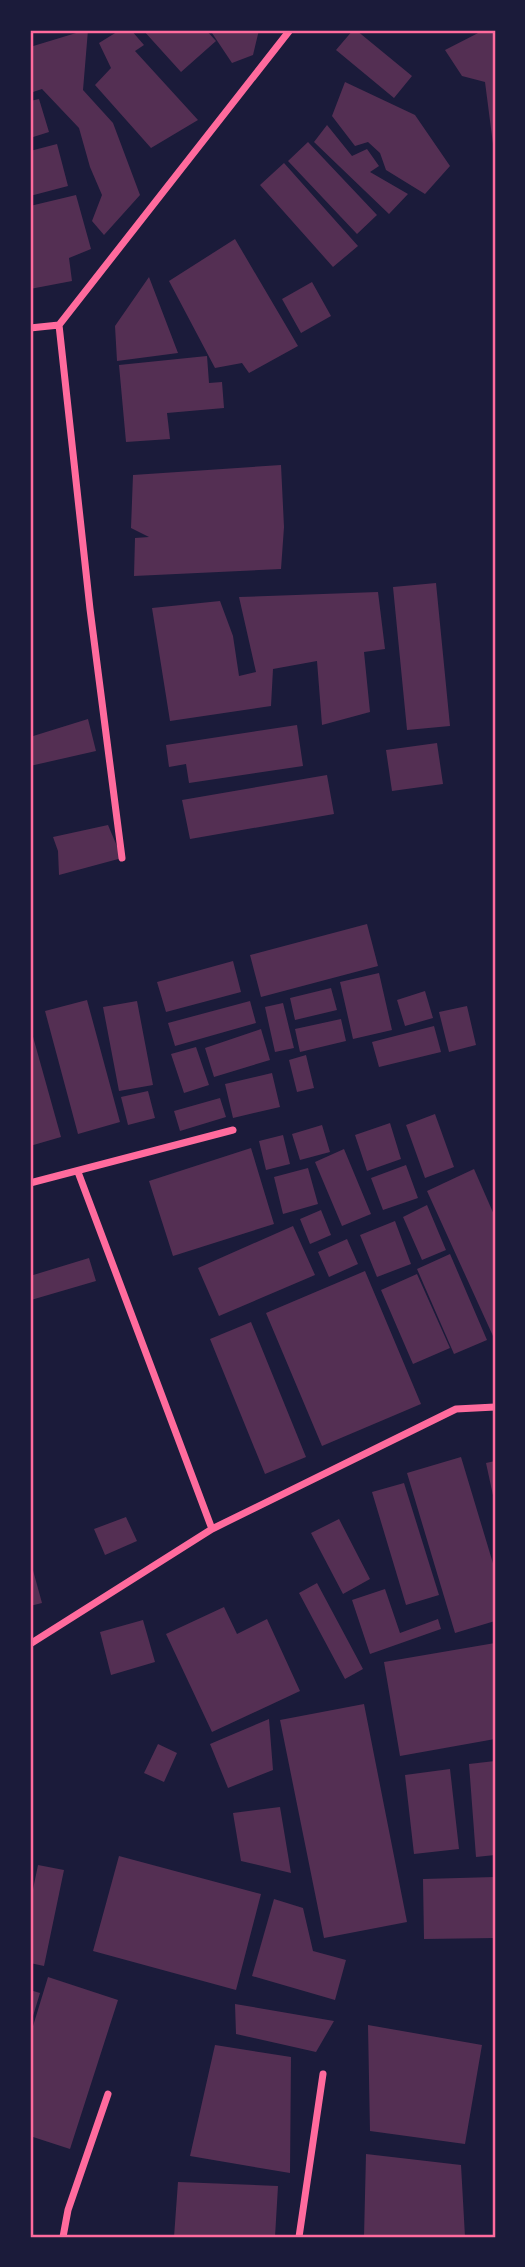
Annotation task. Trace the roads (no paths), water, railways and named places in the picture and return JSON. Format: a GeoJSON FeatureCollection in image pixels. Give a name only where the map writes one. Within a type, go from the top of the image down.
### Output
{"type":"FeatureCollection","features":[{"type":"Feature","properties":{"kind":"street"},"geometry":{"type":"LineString","coordinates":[[122,858],[90,609],[59,325],[290,30]]}},
{"type":"Feature","properties":{"kind":"street"},"geometry":{"type":"LineString","coordinates":[[30,328],[59,325]]}},
{"type":"Feature","properties":{"kind":"street"},"geometry":{"type":"LineString","coordinates":[[30,1183],[233,1130]]}},
{"type":"Feature","properties":{"kind":"street"},"geometry":{"type":"LineString","coordinates":[[78,1172],[212,1529]]}},
{"type":"Feature","properties":{"kind":"street"},"geometry":{"type":"LineString","coordinates":[[30,1644],[212,1529],[456,1409],[495,1408]]}},
{"type":"Feature","properties":{"kind":"street"},"geometry":{"type":"LineString","coordinates":[[299,2237],[323,2074]]}},
{"type":"Feature","properties":{"kind":"street"},"geometry":{"type":"LineString","coordinates":[[63,2237],[68,2210],[108,2094]]}}]}
